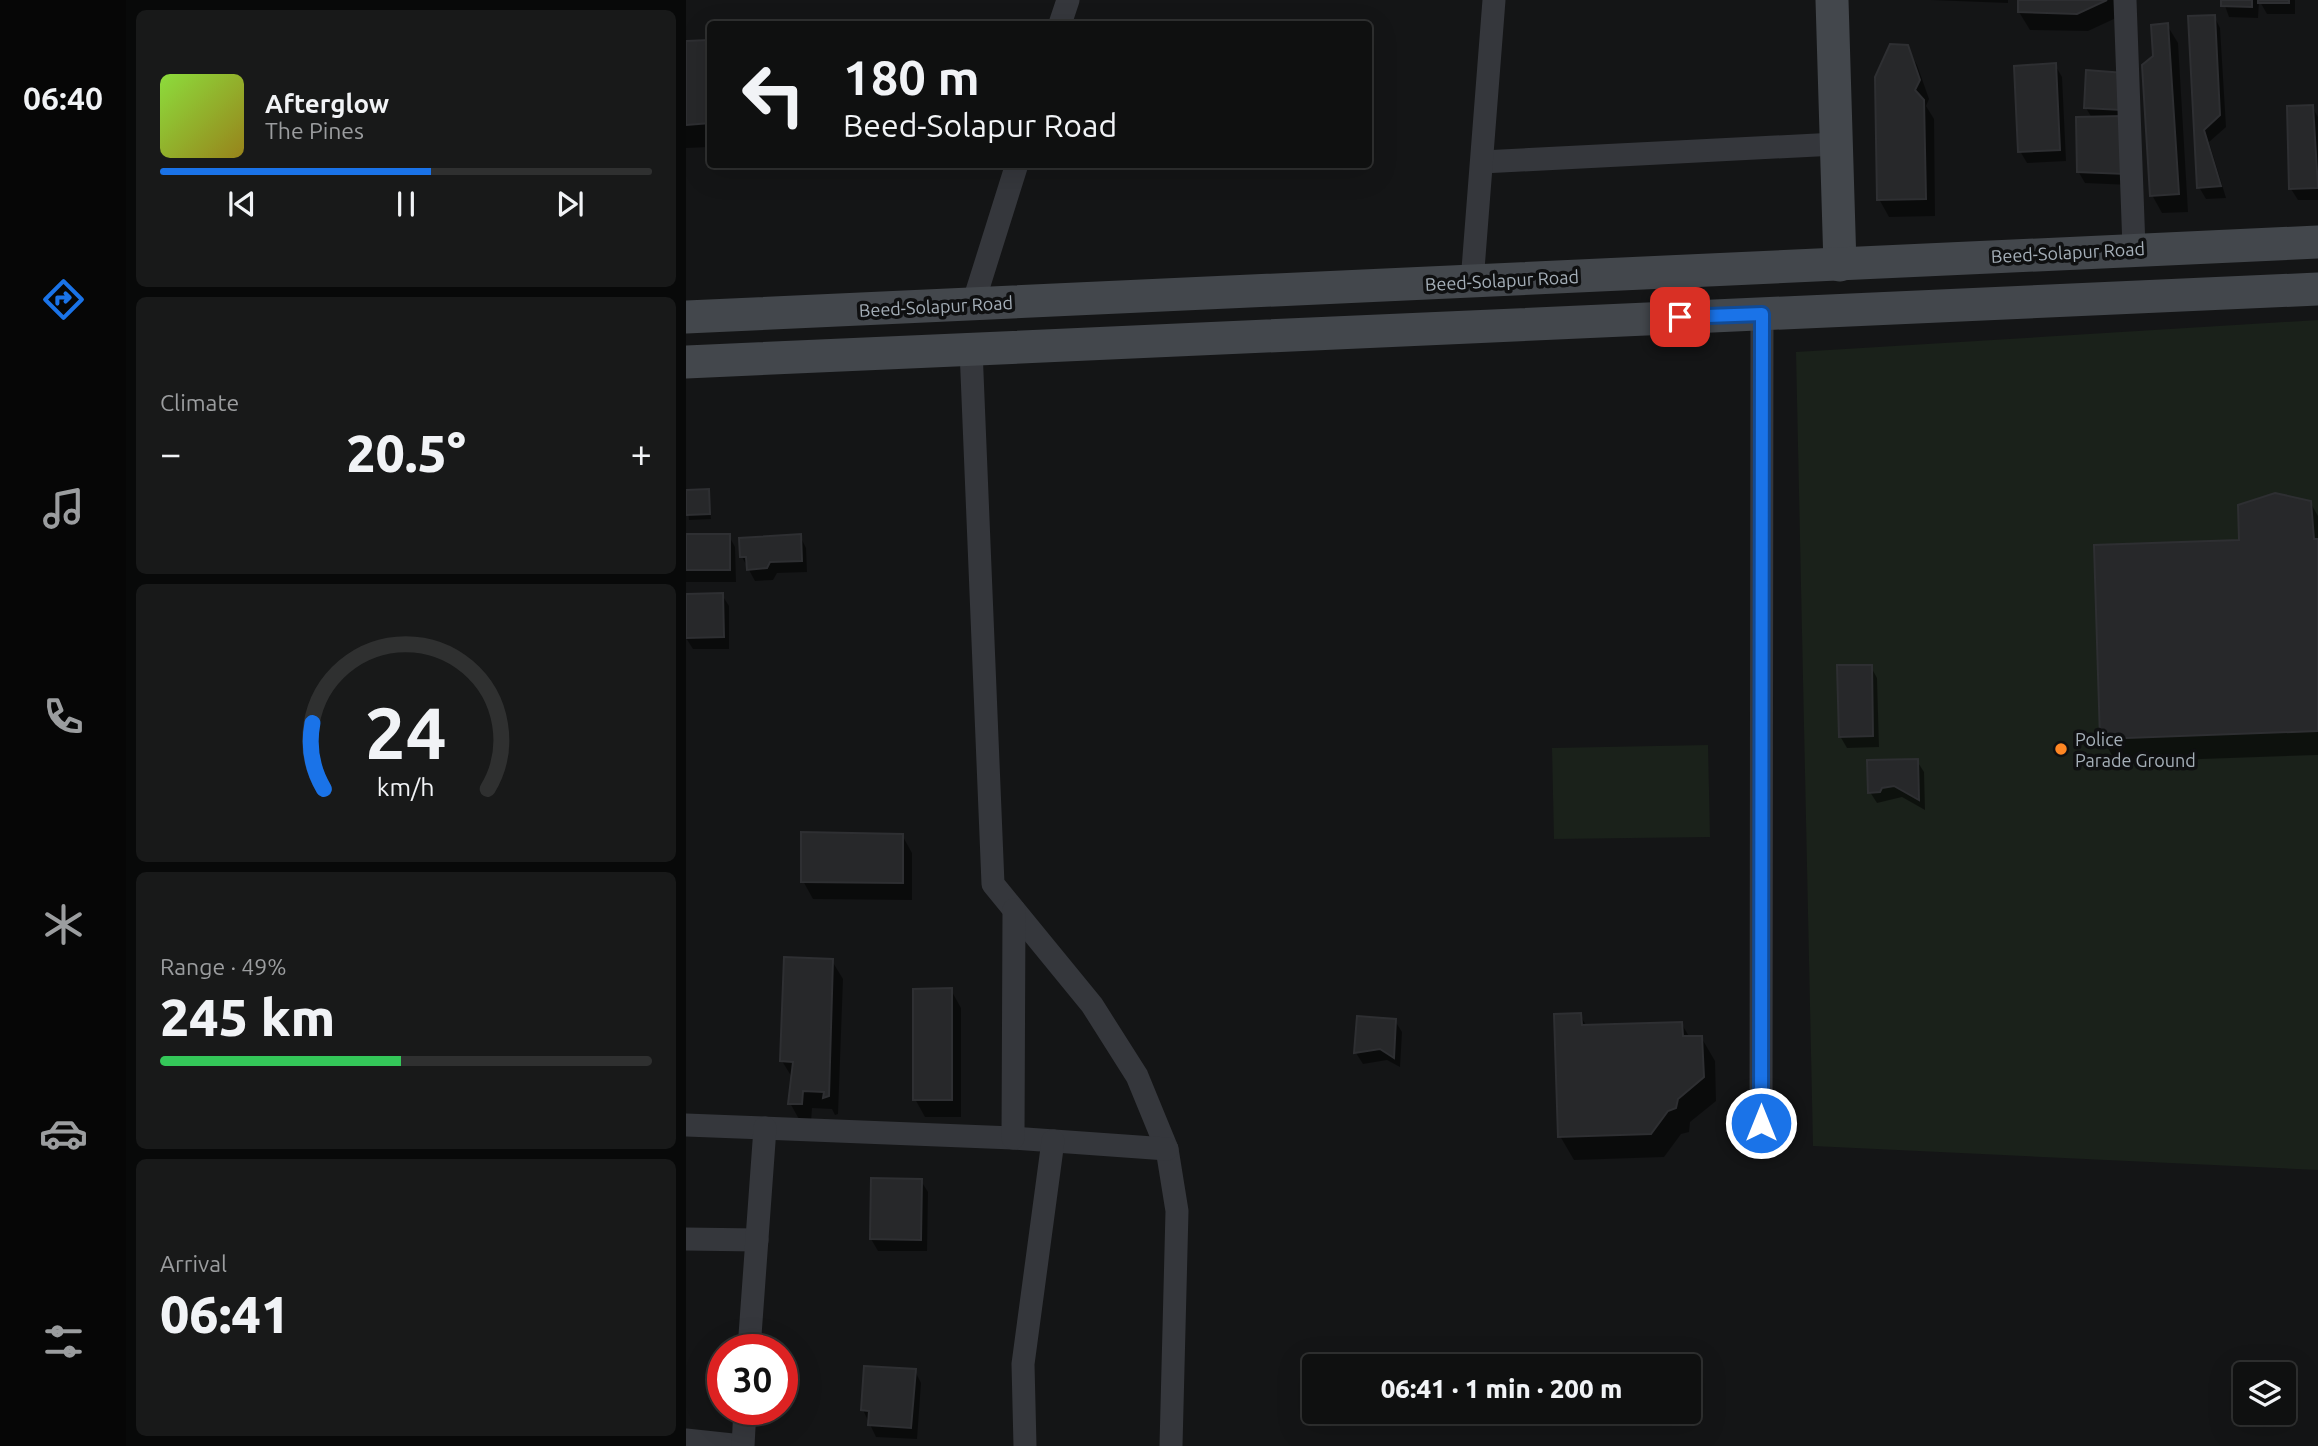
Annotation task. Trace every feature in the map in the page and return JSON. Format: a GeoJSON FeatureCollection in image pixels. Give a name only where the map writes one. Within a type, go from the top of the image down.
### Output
{"type":"FeatureCollection","features":[{"type":"Feature","properties":{"kind":"main road"},"geometry":{"type":"LineString","coordinates":[[1832,0],[1840,265]]}},
{"type":"Feature","properties":{"kind":"main road","name":"Beed-Solapur Road"},"geometry":{"type":"LineString","coordinates":[[686,317],[1840,265],[2134,248],[2318,242]]}},
{"type":"Feature","properties":{"kind":"main road"},"geometry":{"type":"LineString","coordinates":[[686,362],[2318,289]]}},
{"type":"Feature","properties":{"kind":"street"},"geometry":{"type":"LineString","coordinates":[[1061,21],[1068,0]]}},
{"type":"Feature","properties":{"kind":"street"},"geometry":{"type":"LineString","coordinates":[[1472,282],[1494,0]]}},
{"type":"Feature","properties":{"kind":"street"},"geometry":{"type":"LineString","coordinates":[[2125,0],[2134,248]]}},
{"type":"Feature","properties":{"kind":"street"},"geometry":{"type":"LineString","coordinates":[[1482,162],[1836,144]]}},
{"type":"Feature","properties":{"kind":"street"},"geometry":{"type":"LineString","coordinates":[[973,304],[1016,168]]}},
{"type":"Feature","properties":{"kind":"street"},"geometry":{"type":"LineString","coordinates":[[1761,1123],[1762,314]]}},
{"type":"Feature","properties":{"kind":"street"},"geometry":{"type":"LineString","coordinates":[[971,349],[993,884],[1092,1005],[1137,1076],[1167,1149],[1177,1211],[1171,1446]]}},
{"type":"Feature","properties":{"kind":"street"},"geometry":{"type":"LineString","coordinates":[[1013,1138],[1014,910]]}},
{"type":"Feature","properties":{"kind":"street"},"geometry":{"type":"LineString","coordinates":[[686,1125],[1013,1138],[1167,1149]]}},
{"type":"Feature","properties":{"kind":"street"},"geometry":{"type":"LineString","coordinates":[[750,1334],[765,1128]]}},
{"type":"Feature","properties":{"kind":"street"},"geometry":{"type":"LineString","coordinates":[[1025,1446],[1023,1364],[1053,1141]]}},
{"type":"Feature","properties":{"kind":"street"},"geometry":{"type":"LineString","coordinates":[[686,1239],[757,1240]]}},
{"type":"Feature","properties":{"kind":"street"},"geometry":{"type":"LineString","coordinates":[[686,1440],[743,1446],[744,1425]]}},
{"type":"Feature","properties":{"kind":"shaded area","name":"Police Parade Ground"},"geometry":{"type":"Polygon","coordinates":[[[2318,320],[2318,1170],[1813,1146],[1796,352],[2318,320]]]}},
{"type":"Feature","properties":{"kind":"shaded area"},"geometry":{"type":"Polygon","coordinates":[[[1708,745],[1710,837],[1554,839],[1552,748],[1708,745]]]}},
{"type":"Feature","properties":{"kind":"building"},"geometry":{"type":"Polygon","coordinates":[[[2018,0],[2107,0],[2077,14],[2018,12],[2018,0]]]}},
{"type":"Feature","properties":{"kind":"building"},"geometry":{"type":"Polygon","coordinates":[[[2221,0],[2252,0],[2252,7],[2221,6],[2221,0]]]}},
{"type":"Feature","properties":{"kind":"building"},"geometry":{"type":"Polygon","coordinates":[[[2258,0],[2289,0],[2289,3],[2258,3],[2258,0]]]}},
{"type":"Feature","properties":{"kind":"building"},"geometry":{"type":"Polygon","coordinates":[[[2215,15],[2220,115],[2204,130],[2221,186],[2197,188],[2188,16],[2215,15]]]}},
{"type":"Feature","properties":{"kind":"building"},"geometry":{"type":"Polygon","coordinates":[[[2168,23],[2179,194],[2150,196],[2142,65],[2153,56],[2151,25],[2168,23]]]}},
{"type":"Feature","properties":{"kind":"building"},"geometry":{"type":"Polygon","coordinates":[[[707,40],[707,123],[686,125],[686,41],[707,40]]]}},
{"type":"Feature","properties":{"kind":"building"},"geometry":{"type":"Polygon","coordinates":[[[1890,44],[1908,45],[1920,80],[1915,90],[1924,100],[1926,199],[1877,200],[1875,77],[1890,44]]]}},
{"type":"Feature","properties":{"kind":"building"},"geometry":{"type":"Polygon","coordinates":[[[2056,63],[2060,150],[2018,152],[2014,66],[2056,63]]]}},
{"type":"Feature","properties":{"kind":"building"},"geometry":{"type":"Polygon","coordinates":[[[2086,70],[2124,73],[2122,110],[2084,108],[2086,70]]]}},
{"type":"Feature","properties":{"kind":"building"},"geometry":{"type":"Polygon","coordinates":[[[2313,105],[2318,188],[2289,189],[2287,106],[2313,105]]]}},
{"type":"Feature","properties":{"kind":"building"},"geometry":{"type":"Polygon","coordinates":[[[2122,116],[2126,174],[2077,172],[2076,117],[2122,116]]]}},
{"type":"Feature","properties":{"kind":"building"},"geometry":{"type":"Polygon","coordinates":[[[709,489],[710,514],[686,515],[686,490],[709,489]]]}},
{"type":"Feature","properties":{"kind":"building"},"geometry":{"type":"Polygon","coordinates":[[[2275,493],[2311,501],[2314,539],[2318,539],[2318,731],[2100,739],[2094,545],[2239,540],[2238,505],[2275,493]]]}},
{"type":"Feature","properties":{"kind":"building"},"geometry":{"type":"Polygon","coordinates":[[[686,534],[730,534],[730,570],[686,570],[686,534]]]}},
{"type":"Feature","properties":{"kind":"building"},"geometry":{"type":"Polygon","coordinates":[[[801,534],[802,561],[770,562],[767,568],[747,570],[746,557],[740,557],[739,538],[801,534]]]}},
{"type":"Feature","properties":{"kind":"building"},"geometry":{"type":"Polygon","coordinates":[[[723,593],[724,637],[686,638],[686,594],[723,593]]]}},
{"type":"Feature","properties":{"kind":"building"},"geometry":{"type":"Polygon","coordinates":[[[1837,665],[1872,665],[1873,736],[1839,737],[1837,665]]]}},
{"type":"Feature","properties":{"kind":"building"},"geometry":{"type":"Polygon","coordinates":[[[1918,759],[1919,800],[1894,786],[1882,788],[1880,792],[1868,793],[1867,760],[1918,759]]]}},
{"type":"Feature","properties":{"kind":"building"},"geometry":{"type":"Polygon","coordinates":[[[801,832],[903,834],[903,883],[801,882],[801,832]]]}},
{"type":"Feature","properties":{"kind":"building"},"geometry":{"type":"Polygon","coordinates":[[[784,957],[833,959],[829,1096],[823,1098],[824,1092],[803,1091],[802,1104],[788,1104],[793,1062],[780,1061],[784,957]]]}},
{"type":"Feature","properties":{"kind":"building"},"geometry":{"type":"Polygon","coordinates":[[[952,988],[952,1100],[913,1100],[913,989],[952,988]]]}},
{"type":"Feature","properties":{"kind":"building"},"geometry":{"type":"Polygon","coordinates":[[[1581,1013],[1582,1025],[1682,1022],[1683,1036],[1702,1036],[1704,1077],[1678,1099],[1676,1108],[1668,1111],[1651,1134],[1558,1137],[1554,1014],[1581,1013]]]}},
{"type":"Feature","properties":{"kind":"building"},"geometry":{"type":"Polygon","coordinates":[[[1357,1016],[1396,1019],[1394,1058],[1380,1049],[1354,1053],[1357,1016]]]}},
{"type":"Feature","properties":{"kind":"building"},"geometry":{"type":"Polygon","coordinates":[[[871,1178],[922,1179],[921,1240],[870,1239],[871,1178]]]}},
{"type":"Feature","properties":{"kind":"building"},"geometry":{"type":"Polygon","coordinates":[[[864,1366],[916,1369],[911,1428],[868,1425],[869,1411],[861,1410],[864,1366]]]}},
{"type":"Feature","properties":{"kind":"place","name":"Police Parade Ground"},"geometry":{"type":"Point","coordinates":[2061,749]}},
{"type":"Feature","properties":{"kind":"route"},"geometry":{"type":"LineString","coordinates":[[1680,317],[1762,314],[1761,1123]]}}]}
